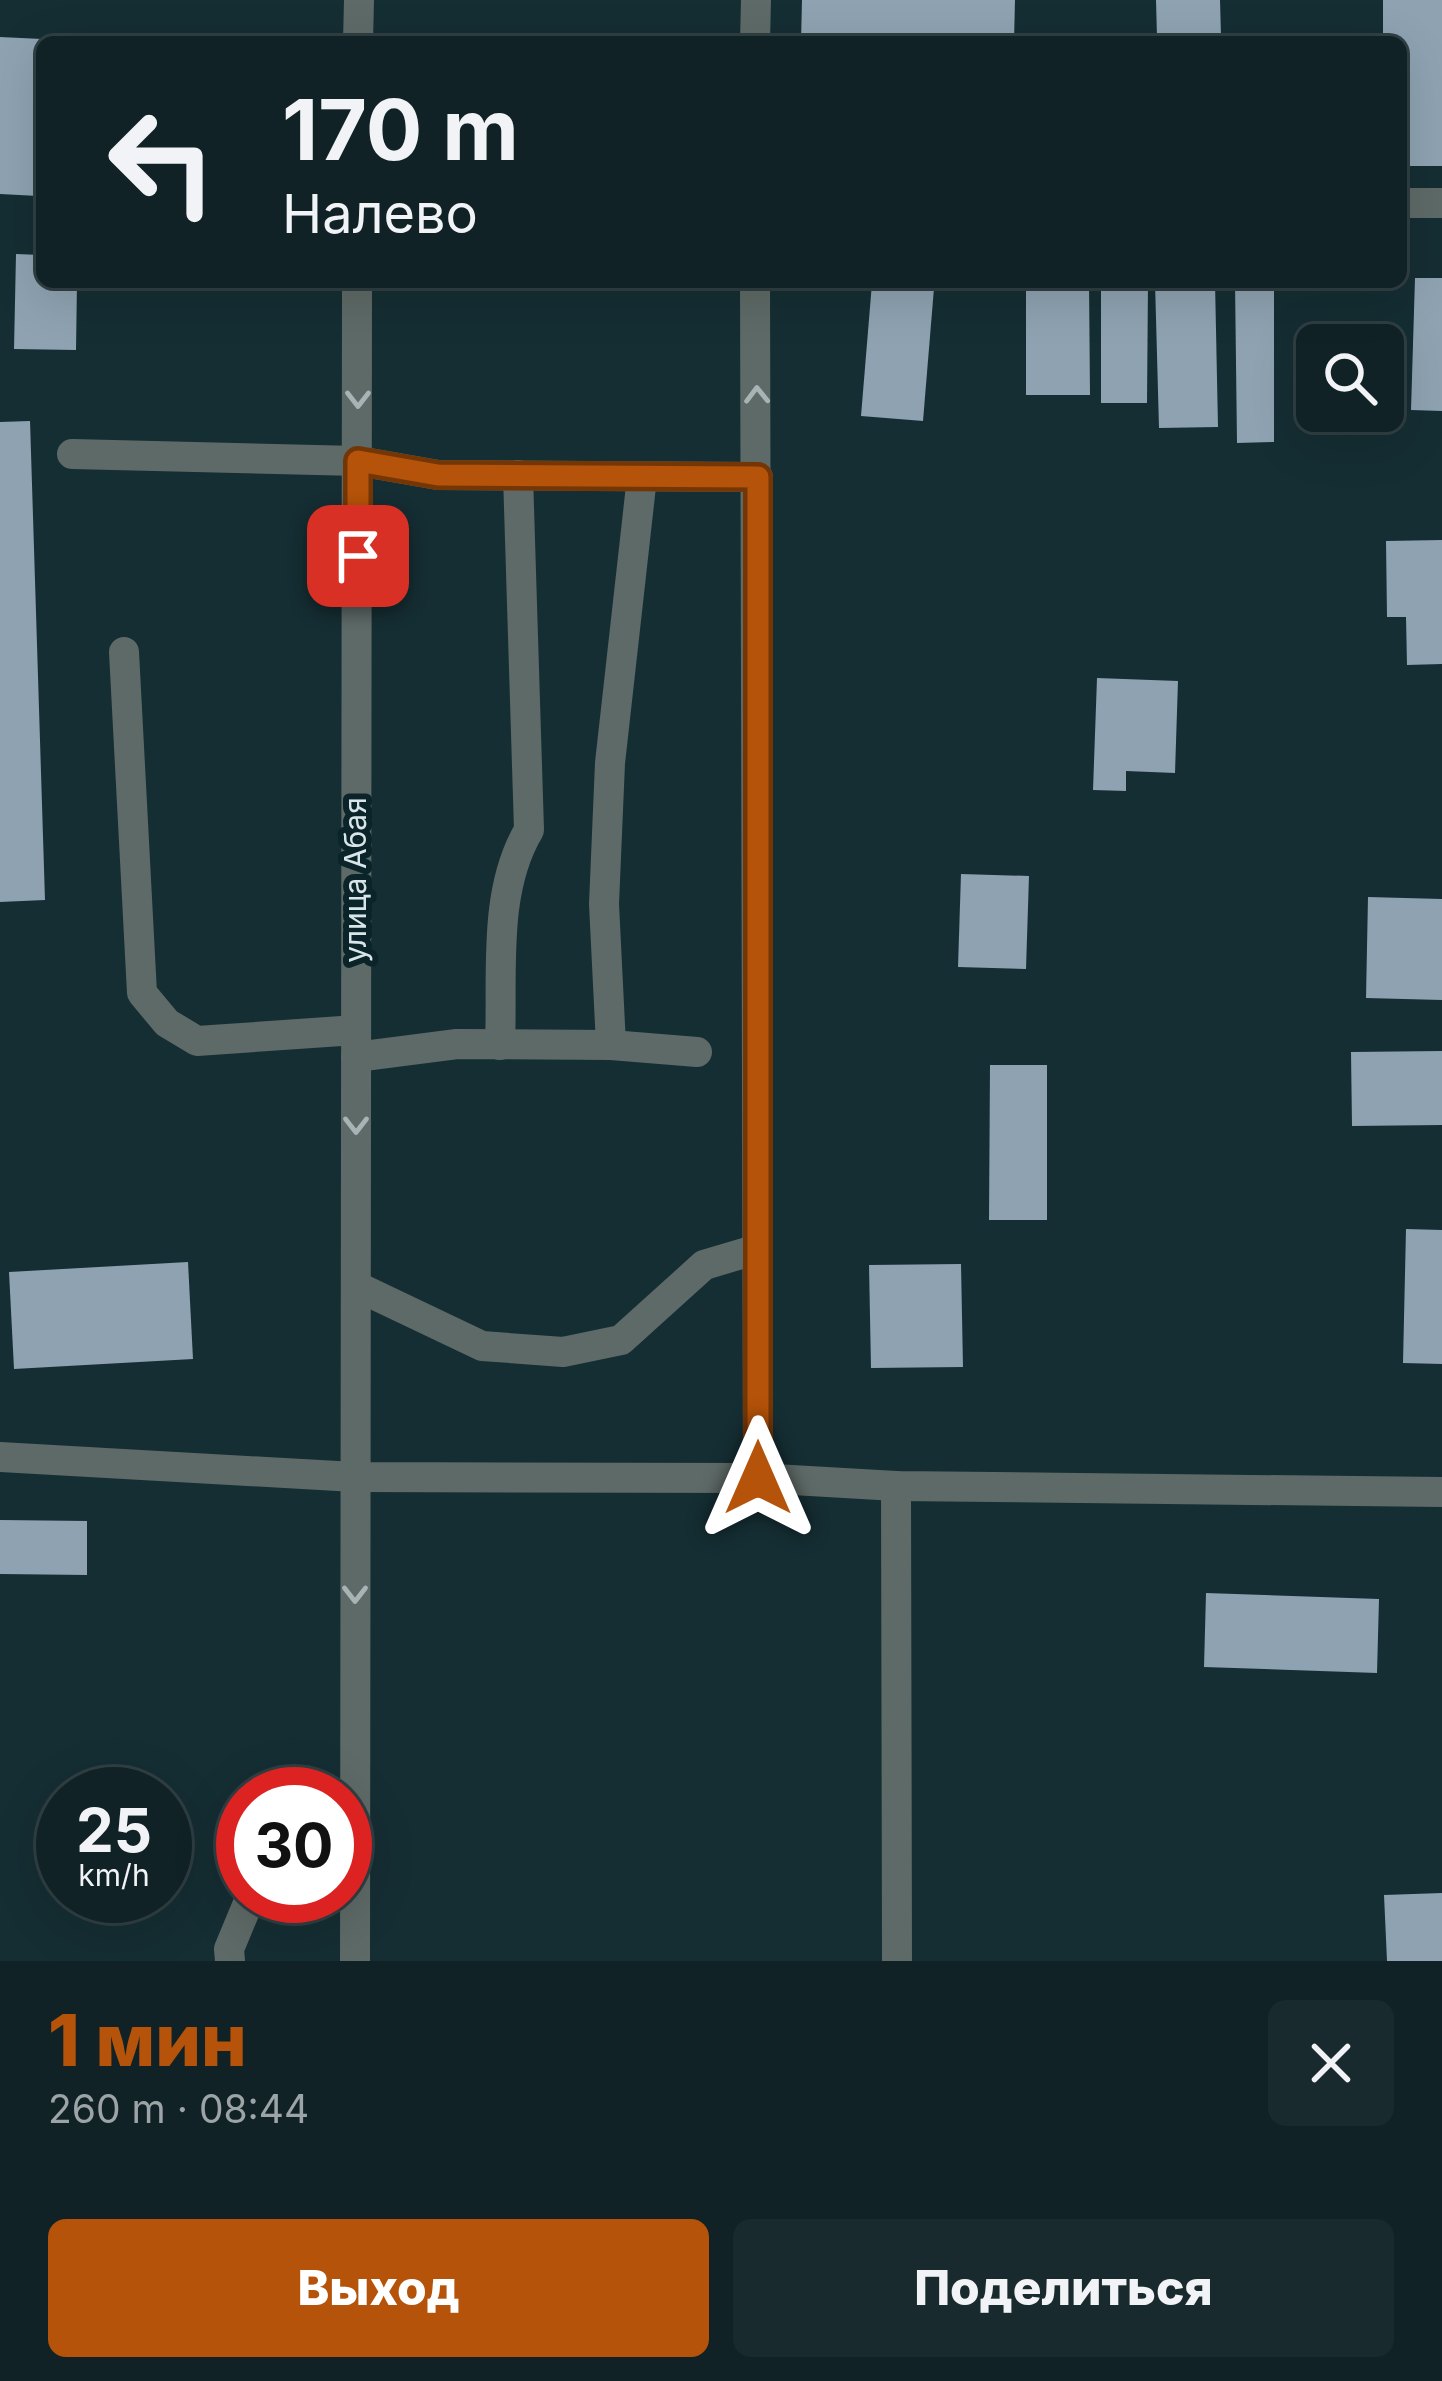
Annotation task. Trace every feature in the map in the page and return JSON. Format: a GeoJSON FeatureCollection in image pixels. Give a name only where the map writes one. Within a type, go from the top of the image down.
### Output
{"type":"FeatureCollection","features":[{"type":"Feature","properties":{"kind":"street"},"geometry":{"type":"LineString","coordinates":[[358,0],[358,36]]}},
{"type":"Feature","properties":{"kind":"street"},"geometry":{"type":"LineString","coordinates":[[755,36],[756,0]]}},
{"type":"Feature","properties":{"kind":"street"},"geometry":{"type":"LineString","coordinates":[[1407,203],[1442,202]]}},
{"type":"Feature","properties":{"kind":"street","name":"улица Абая"},"geometry":{"type":"LineString","coordinates":[[351,1767],[356,1477],[357,288]]}},
{"type":"Feature","properties":{"kind":"street"},"geometry":{"type":"LineString","coordinates":[[755,288],[758,1478]]}},
{"type":"Feature","properties":{"kind":"street"},"geometry":{"type":"LineString","coordinates":[[72,454],[358,461],[438,475],[758,477]]}},
{"type":"Feature","properties":{"kind":"street"},"geometry":{"type":"LineString","coordinates":[[500,1045],[506,890],[512,858],[529,830],[518,475]]}},
{"type":"Feature","properties":{"kind":"street"},"geometry":{"type":"LineString","coordinates":[[611,1045],[604,904],[610,763],[642,477]]}},
{"type":"Feature","properties":{"kind":"street"},"geometry":{"type":"LineString","coordinates":[[124,652],[142,993],[167,1023],[197,1041],[611,1045],[698,1052]]}},
{"type":"Feature","properties":{"kind":"street"},"geometry":{"type":"LineString","coordinates":[[356,1286],[482,1346],[563,1352],[622,1340],[704,1265],[758,1249]]}},
{"type":"Feature","properties":{"kind":"street"},"geometry":{"type":"LineString","coordinates":[[0,1457],[356,1477],[758,1478],[896,1486],[1442,1492]]}},
{"type":"Feature","properties":{"kind":"street"},"geometry":{"type":"LineString","coordinates":[[896,1486],[897,1961]]}},
{"type":"Feature","properties":{"kind":"street"},"geometry":{"type":"LineString","coordinates":[[230,1961],[229,1948],[240,1923]]}},
{"type":"Feature","properties":{"kind":"street","name":"улица Абая"},"geometry":{"type":"LineString","coordinates":[[354,1923],[355,1961]]}},
{"type":"Feature","properties":{"kind":"building"},"geometry":{"type":"Polygon","coordinates":[[[802,0],[1015,0],[1014,36],[801,36],[802,0]]]}},
{"type":"Feature","properties":{"kind":"building"},"geometry":{"type":"Polygon","coordinates":[[[1156,0],[1220,0],[1221,36],[1157,36],[1156,0]]]}},
{"type":"Feature","properties":{"kind":"building"},"geometry":{"type":"Polygon","coordinates":[[[1383,0],[1442,0],[1442,166],[1407,166],[1407,36],[1383,36],[1383,0]]]}},
{"type":"Feature","properties":{"kind":"building"},"geometry":{"type":"Polygon","coordinates":[[[0,37],[36,39],[36,196],[0,194],[0,37]]]}},
{"type":"Feature","properties":{"kind":"building"},"geometry":{"type":"Polygon","coordinates":[[[16,254],[36,255],[36,288],[77,288],[76,350],[14,349],[16,254]]]}},
{"type":"Feature","properties":{"kind":"building"},"geometry":{"type":"Polygon","coordinates":[[[1415,278],[1442,278],[1442,411],[1411,410],[1415,278]]]}},
{"type":"Feature","properties":{"kind":"building"},"geometry":{"type":"Polygon","coordinates":[[[872,288],[934,288],[923,421],[861,416],[872,288]]]}},
{"type":"Feature","properties":{"kind":"building"},"geometry":{"type":"Polygon","coordinates":[[[1026,288],[1089,288],[1090,395],[1026,395],[1026,288]]]}},
{"type":"Feature","properties":{"kind":"building"},"geometry":{"type":"Polygon","coordinates":[[[1101,288],[1148,288],[1147,403],[1101,403],[1101,288]]]}},
{"type":"Feature","properties":{"kind":"building"},"geometry":{"type":"Polygon","coordinates":[[[1155,288],[1215,288],[1218,427],[1159,428],[1155,288]]]}},
{"type":"Feature","properties":{"kind":"building"},"geometry":{"type":"Polygon","coordinates":[[[1235,288],[1274,288],[1274,442],[1237,443],[1235,288]]]}},
{"type":"Feature","properties":{"kind":"building"},"geometry":{"type":"Polygon","coordinates":[[[30,421],[45,900],[0,902],[0,422],[30,421]]]}},
{"type":"Feature","properties":{"kind":"building"},"geometry":{"type":"Polygon","coordinates":[[[1442,540],[1442,664],[1407,665],[1406,617],[1387,617],[1386,541],[1442,540]]]}},
{"type":"Feature","properties":{"kind":"building"},"geometry":{"type":"Polygon","coordinates":[[[1097,678],[1178,681],[1175,773],[1126,771],[1126,791],[1093,790],[1097,678]]]}},
{"type":"Feature","properties":{"kind":"building"},"geometry":{"type":"Polygon","coordinates":[[[961,874],[1029,876],[1026,969],[958,967],[961,874]]]}},
{"type":"Feature","properties":{"kind":"building"},"geometry":{"type":"Polygon","coordinates":[[[1368,897],[1442,899],[1442,1000],[1366,998],[1368,897]]]}},
{"type":"Feature","properties":{"kind":"building"},"geometry":{"type":"Polygon","coordinates":[[[1442,1051],[1442,1125],[1352,1126],[1351,1052],[1442,1051]]]}},
{"type":"Feature","properties":{"kind":"building"},"geometry":{"type":"Polygon","coordinates":[[[990,1065],[1047,1065],[1047,1220],[989,1220],[990,1065]]]}},
{"type":"Feature","properties":{"kind":"building"},"geometry":{"type":"Polygon","coordinates":[[[1406,1229],[1442,1230],[1442,1364],[1403,1363],[1406,1229]]]}},
{"type":"Feature","properties":{"kind":"building"},"geometry":{"type":"Polygon","coordinates":[[[188,1262],[193,1359],[14,1369],[9,1272],[188,1262]]]}},
{"type":"Feature","properties":{"kind":"building"},"geometry":{"type":"Polygon","coordinates":[[[961,1264],[963,1367],[871,1368],[869,1265],[961,1264]]]}},
{"type":"Feature","properties":{"kind":"building"},"geometry":{"type":"Polygon","coordinates":[[[0,1520],[87,1521],[87,1575],[0,1574],[0,1520]]]}},
{"type":"Feature","properties":{"kind":"building"},"geometry":{"type":"Polygon","coordinates":[[[1206,1593],[1379,1599],[1377,1673],[1204,1667],[1206,1593]]]}},
{"type":"Feature","properties":{"kind":"building"},"geometry":{"type":"Polygon","coordinates":[[[1442,1893],[1442,1961],[1387,1961],[1384,1895],[1442,1893]]]}},
{"type":"Feature","properties":{"kind":"route"},"geometry":{"type":"LineString","coordinates":[[358,556],[358,461],[438,475],[758,477],[758,1478]]}}]}
